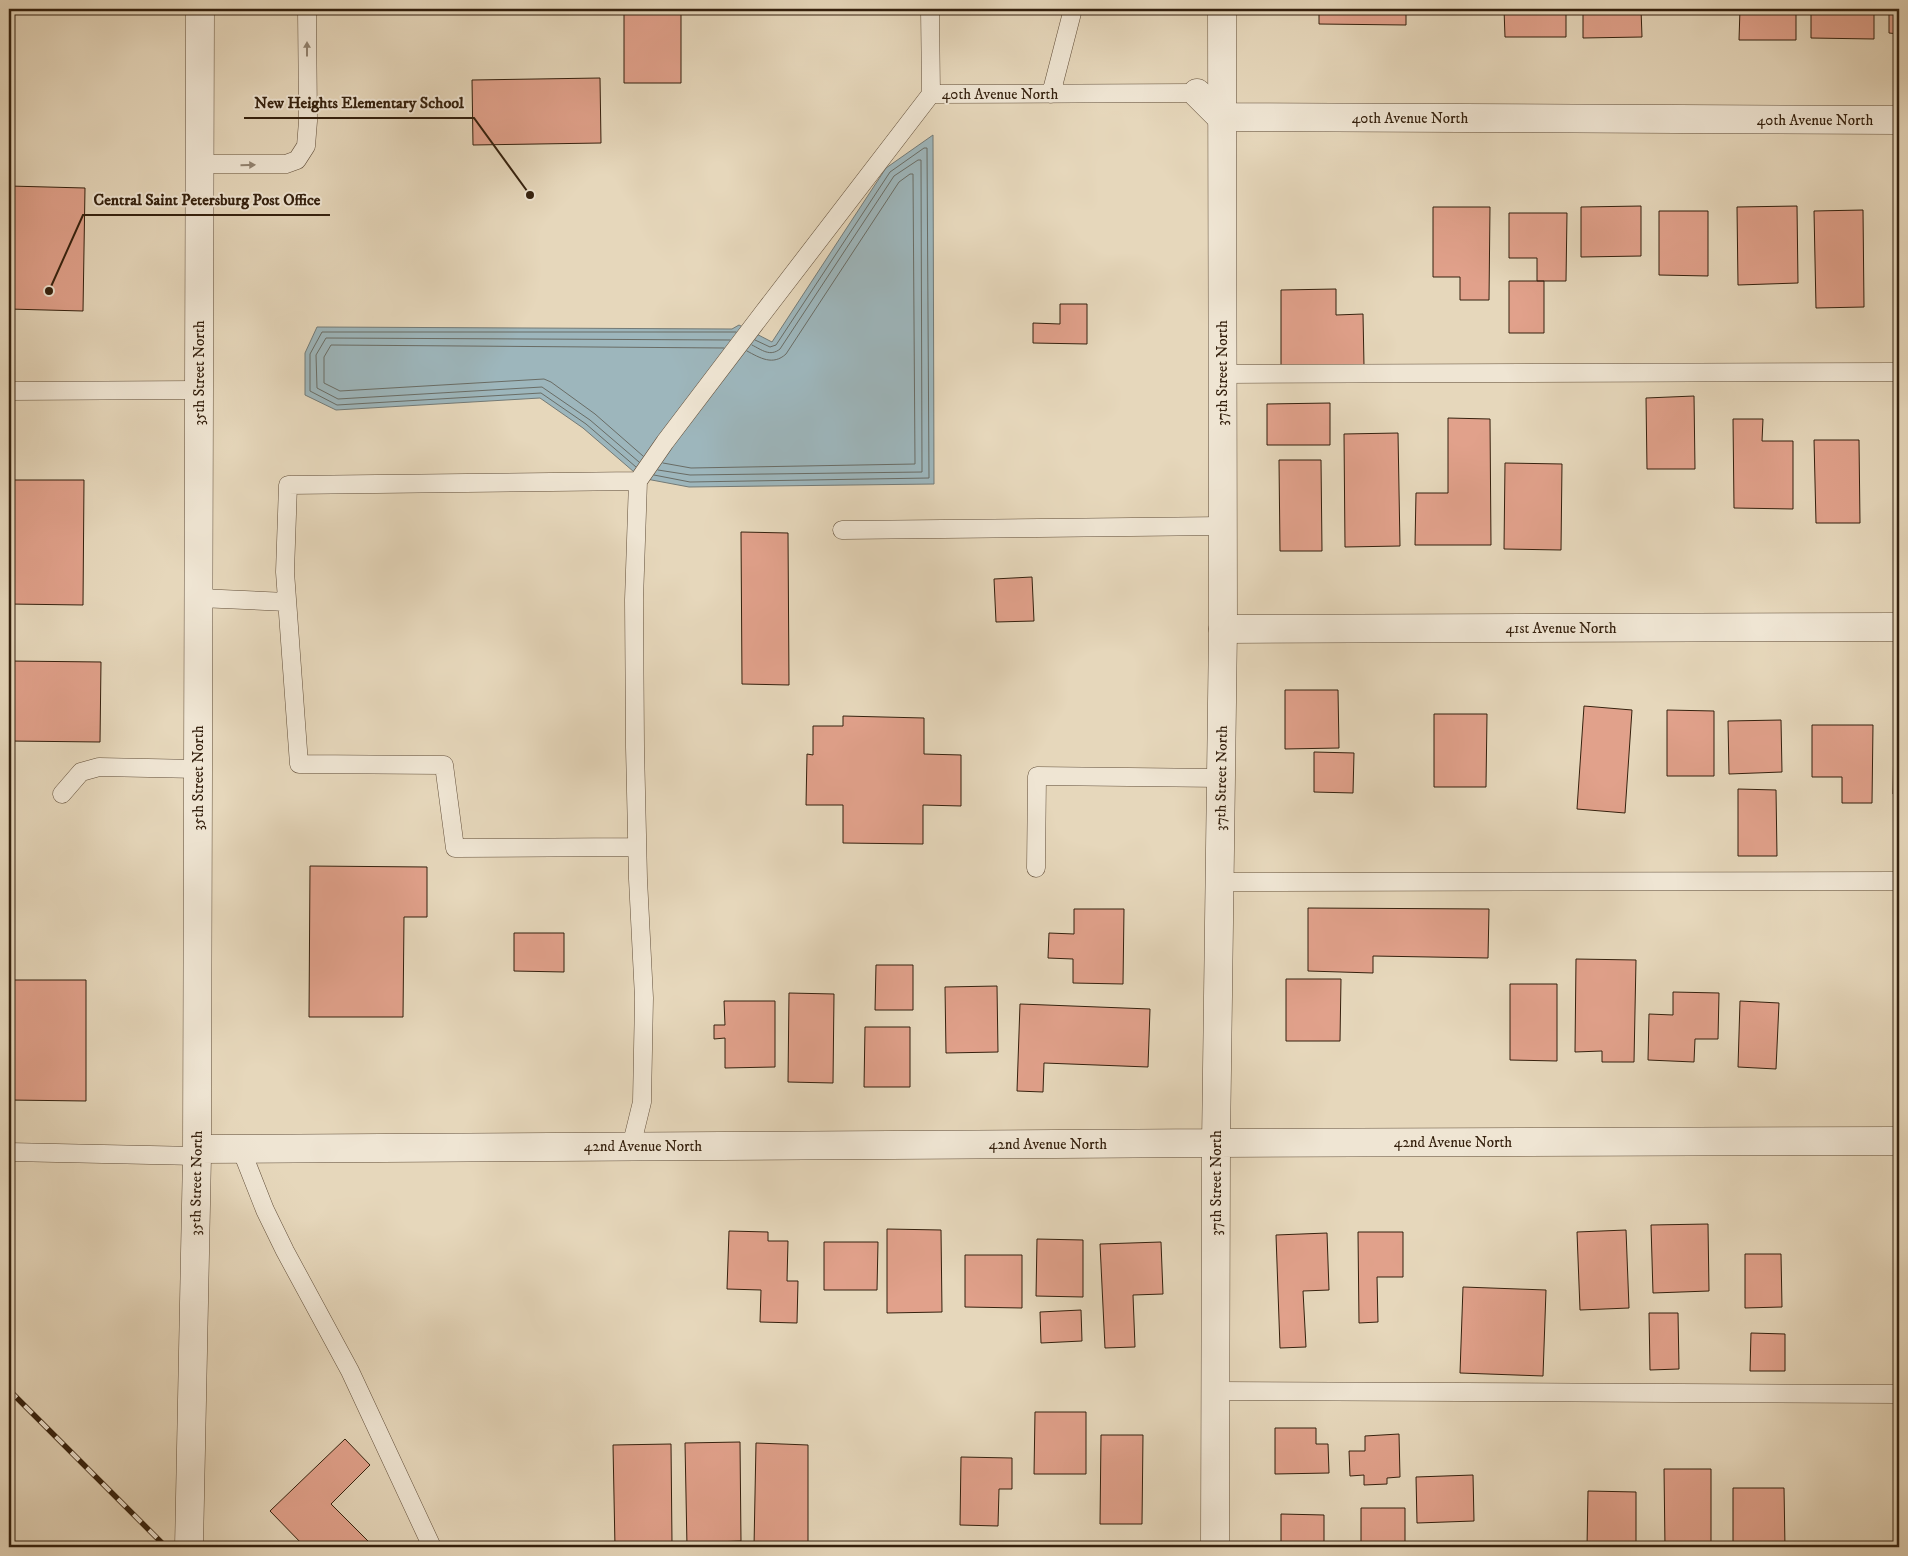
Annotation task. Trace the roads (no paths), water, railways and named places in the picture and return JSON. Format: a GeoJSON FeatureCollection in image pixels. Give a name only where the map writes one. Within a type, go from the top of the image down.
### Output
{"type":"FeatureCollection","features":[{"type":"Feature","properties":{"kind":"street","name":"35th Street North"},"geometry":{"type":"LineString","coordinates":[[189,1547],[197,1153],[200,9]]}},
{"type":"Feature","properties":{"kind":"street","name":"37th Street North"},"geometry":{"type":"LineString","coordinates":[[1215,1547],[1216,1143],[1223,629],[1222,9]]}},
{"type":"Feature","properties":{"kind":"street","name":"40th Avenue North"},"geometry":{"type":"LineString","coordinates":[[1197,93],[1221,117],[1899,120]]}},
{"type":"Feature","properties":{"kind":"street","name":"41st Avenue North"},"geometry":{"type":"LineString","coordinates":[[1223,629],[1899,627]]}},
{"type":"Feature","properties":{"kind":"street","name":"42nd Avenue North"},"geometry":{"type":"LineString","coordinates":[[197,1153],[241,1149],[631,1146],[1899,1141]]}},
{"type":"Feature","properties":{"kind":"lane"},"geometry":{"type":"LineString","coordinates":[[200,164],[286,164],[297,160],[306,146],[308,121],[307,9]]}},
{"type":"Feature","properties":{"kind":"lane"},"geometry":{"type":"LineString","coordinates":[[631,1146],[642,1102],[644,998],[637,847],[634,600],[638,482],[740,343],[931,94],[930,9]]}},
{"type":"Feature","properties":{"kind":"lane"},"geometry":{"type":"LineString","coordinates":[[1051,94],[1073,9]]}},
{"type":"Feature","properties":{"kind":"lane","name":"40th Avenue North"},"geometry":{"type":"LineString","coordinates":[[931,94],[1197,93]]}},
{"type":"Feature","properties":{"kind":"lane"},"geometry":{"type":"LineString","coordinates":[[1222,374],[1899,372]]}},
{"type":"Feature","properties":{"kind":"lane"},"geometry":{"type":"LineString","coordinates":[[9,392],[199,390]]}},
{"type":"Feature","properties":{"kind":"lane"},"geometry":{"type":"LineString","coordinates":[[637,847],[455,848],[444,765],[299,764],[285,572],[288,485],[638,482]]}},
{"type":"Feature","properties":{"kind":"lane"},"geometry":{"type":"LineString","coordinates":[[842,530],[1223,526]]}},
{"type":"Feature","properties":{"kind":"lane"},"geometry":{"type":"LineString","coordinates":[[199,598],[287,602]]}},
{"type":"Feature","properties":{"kind":"lane"},"geometry":{"type":"LineString","coordinates":[[62,794],[81,772],[99,767],[198,769]]}},
{"type":"Feature","properties":{"kind":"lane"},"geometry":{"type":"LineString","coordinates":[[1036,868],[1037,776],[1221,778]]}},
{"type":"Feature","properties":{"kind":"lane"},"geometry":{"type":"LineString","coordinates":[[1220,882],[1899,881]]}},
{"type":"Feature","properties":{"kind":"lane"},"geometry":{"type":"LineString","coordinates":[[241,1149],[265,1210],[350,1371],[432,1547]]}},
{"type":"Feature","properties":{"kind":"lane"},"geometry":{"type":"LineString","coordinates":[[9,1152],[197,1153]]}},
{"type":"Feature","properties":{"kind":"lane"},"geometry":{"type":"LineString","coordinates":[[1215,1391],[1899,1394]]}},
{"type":"Feature","properties":{"kind":"water"},"geometry":{"type":"Polygon","coordinates":[[[933,135],[934,484],[689,487],[641,478],[583,428],[540,398],[336,410],[305,395],[305,353],[317,327],[732,329],[739,325],[772,342],[886,168],[933,135]]]}},
{"type":"Feature","properties":{"kind":"railway"},"geometry":{"type":"LineString","coordinates":[[9,1390],[166,1547]]}},
{"type":"Feature","properties":{"kind":"place","name":"New Heights Elementary School"},"geometry":{"type":"Point","coordinates":[530,195]}},
{"type":"Feature","properties":{"kind":"place","name":"Central Saint Petersburg Post Office"},"geometry":{"type":"Point","coordinates":[49,291]}}]}
